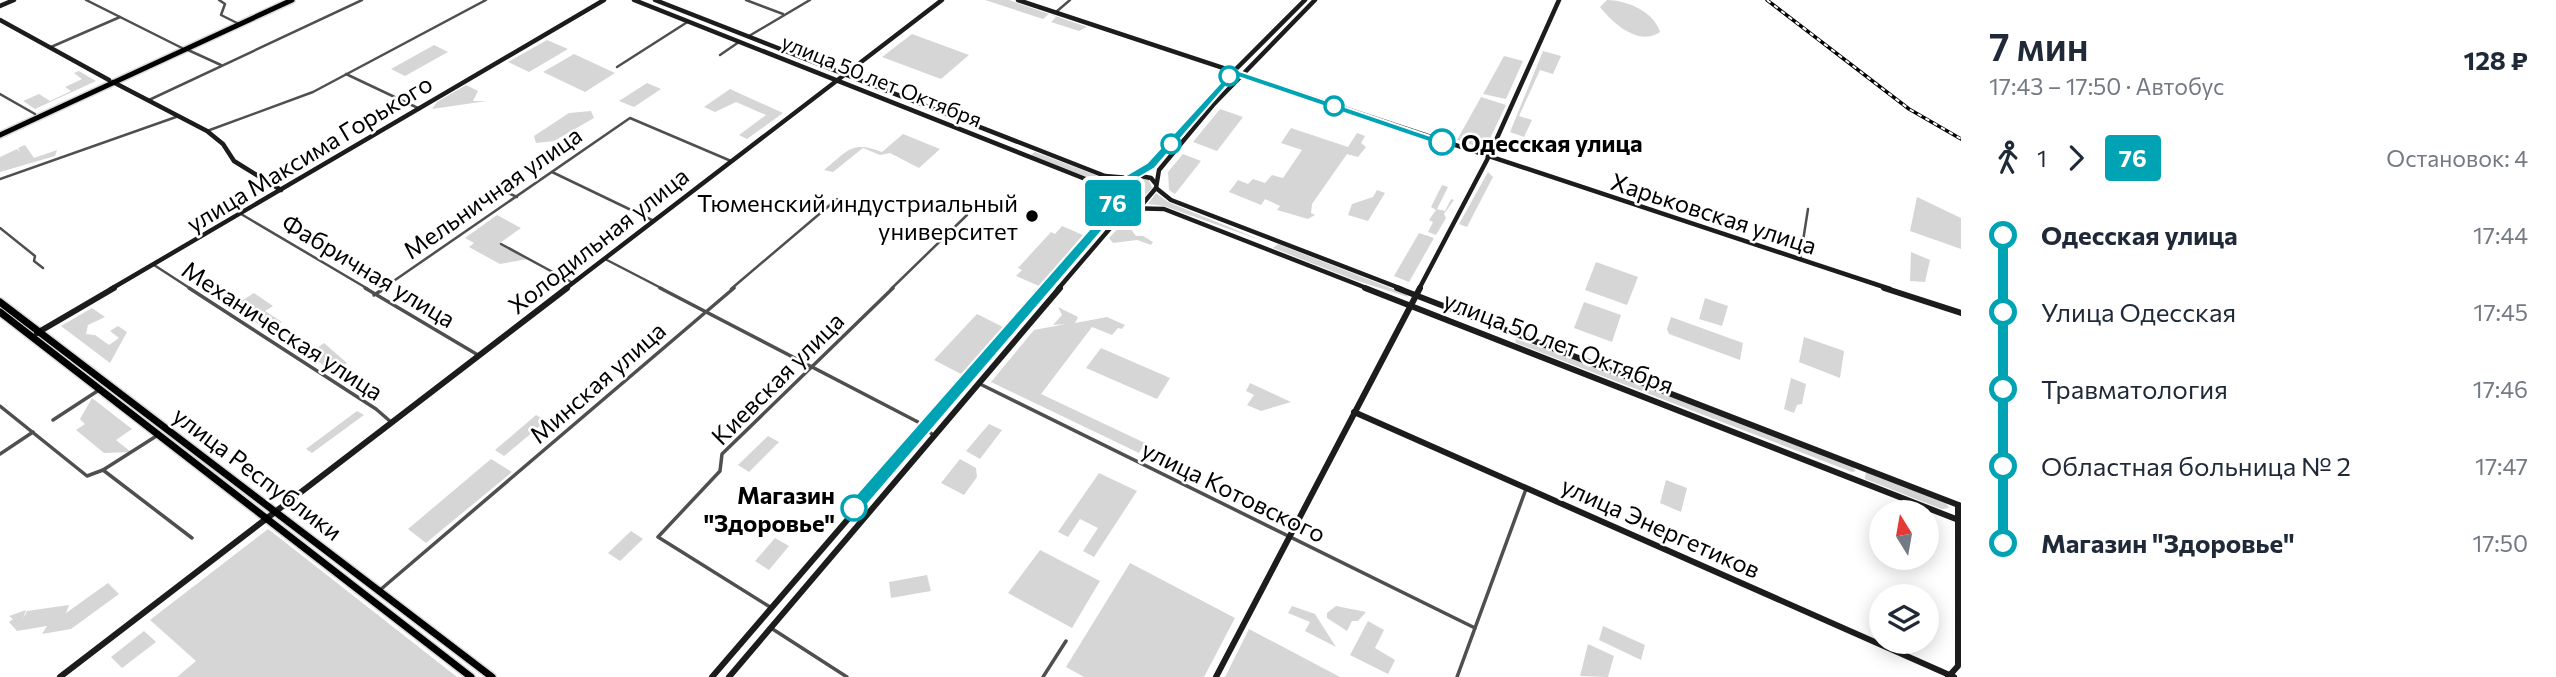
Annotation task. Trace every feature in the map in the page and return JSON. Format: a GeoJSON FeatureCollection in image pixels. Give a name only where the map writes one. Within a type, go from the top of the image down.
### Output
{"type":"FeatureCollection","features":[{"type":"Feature","properties":{"kind":"main road"},"geometry":{"type":"LineString","coordinates":[[0,6],[14,0]]}},
{"type":"Feature","properties":{"kind":"main road"},"geometry":{"type":"LineString","coordinates":[[0,133],[285,0]]}},
{"type":"Feature","properties":{"kind":"main road"},"geometry":{"type":"LineString","coordinates":[[237,23],[292,0]]}},
{"type":"Feature","properties":{"kind":"main road","name":"улица Максима Горького"},"geometry":{"type":"LineString","coordinates":[[420,108],[604,0]]}},
{"type":"Feature","properties":{"kind":"main road","name":"улица 50 лет Октября"},"geometry":{"type":"LineString","coordinates":[[655,0],[975,126]]}},
{"type":"Feature","properties":{"kind":"main road","name":"Холодильная улица"},"geometry":{"type":"LineString","coordinates":[[268,518],[942,0]]}},
{"type":"Feature","properties":{"kind":"main road","name":"Харьковская улица"},"geometry":{"type":"LineString","coordinates":[[1018,0],[1056,13]]}},
{"type":"Feature","properties":{"kind":"main road"},"geometry":{"type":"LineString","coordinates":[[712,677],[1109,215],[1114,197],[1131,177],[1151,165],[1233,72],[1305,0]]}},
{"type":"Feature","properties":{"kind":"main road"},"geometry":{"type":"LineString","coordinates":[[1240,75],[1315,0]]}},
{"type":"Feature","properties":{"kind":"main road"},"geometry":{"type":"LineString","coordinates":[[1488,158],[1559,0]]}},
{"type":"Feature","properties":{"kind":"main road"},"geometry":{"type":"LineString","coordinates":[[689,22],[698,16]]}},
{"type":"Feature","properties":{"kind":"main road"},"geometry":{"type":"LineString","coordinates":[[0,20],[176,117],[207,131],[223,144],[234,160],[281,190]]}},
{"type":"Feature","properties":{"kind":"main road","name":"улица 50 лет Октября"},"geometry":{"type":"LineString","coordinates":[[689,22],[1098,184],[1114,197]]}},
{"type":"Feature","properties":{"kind":"main road","name":"Харьковская улица"},"geometry":{"type":"LineString","coordinates":[[1233,72],[1800,260]]}},
{"type":"Feature","properties":{"kind":"main road"},"geometry":{"type":"LineString","coordinates":[[729,677],[1118,219],[1138,208],[1156,186],[1159,170],[1220,98],[1212,95]]}},
{"type":"Feature","properties":{"kind":"main road"},"geometry":{"type":"LineString","coordinates":[[968,133],[967,128],[975,126]]}},
{"type":"Feature","properties":{"kind":"main road","name":"улица 50 лет Октября"},"geometry":{"type":"LineString","coordinates":[[1030,147],[1105,176],[1151,178],[1171,200],[1960,505]]}},
{"type":"Feature","properties":{"kind":"main road"},"geometry":{"type":"LineString","coordinates":[[1264,248],[1271,238]]}},
{"type":"Feature","properties":{"kind":"main road","name":"улица Максима Горького"},"geometry":{"type":"LineString","coordinates":[[32,336],[154,265]]}},
{"type":"Feature","properties":{"kind":"main road"},"geometry":{"type":"LineString","coordinates":[[1216,677],[1416,294]]}},
{"type":"Feature","properties":{"kind":"main road","name":"улица Республики"},"geometry":{"type":"LineString","coordinates":[[0,302],[492,677]]}},
{"type":"Feature","properties":{"kind":"main road","name":"улица 50 лет Октября"},"geometry":{"type":"LineString","coordinates":[[1411,305],[1960,520]]}},
{"type":"Feature","properties":{"kind":"main road","name":"улица Республики"},"geometry":{"type":"LineString","coordinates":[[0,312],[471,677]]}},
{"type":"Feature","properties":{"kind":"main road"},"geometry":{"type":"LineString","coordinates":[[1020,320],[1028,324]]}},
{"type":"Feature","properties":{"kind":"main road"},"geometry":{"type":"LineString","coordinates":[[1011,330],[1020,330],[1020,334]]}},
{"type":"Feature","properties":{"kind":"main road"},"geometry":{"type":"LineString","coordinates":[[1517,346],[1510,337],[1519,334]]}},
{"type":"Feature","properties":{"kind":"main road","name":"улица Энергетиков"},"geometry":{"type":"LineString","coordinates":[[1354,412],[1951,677]]}},
{"type":"Feature","properties":{"kind":"main road"},"geometry":{"type":"LineString","coordinates":[[1851,477],[1861,474],[1853,464]]}},
{"type":"Feature","properties":{"kind":"main road"},"geometry":{"type":"LineString","coordinates":[[1951,677],[1958,666],[1960,505]]}},
{"type":"Feature","properties":{"kind":"main road"},"geometry":{"type":"LineString","coordinates":[[60,677],[268,518]]}},
{"type":"Feature","properties":{"kind":"street"},"geometry":{"type":"LineString","coordinates":[[86,0],[221,65]]}},
{"type":"Feature","properties":{"kind":"street"},"geometry":{"type":"LineString","coordinates":[[219,0],[225,4],[221,15],[237,23]]}},
{"type":"Feature","properties":{"kind":"street"},"geometry":{"type":"LineString","coordinates":[[148,101],[362,0]]}},
{"type":"Feature","properties":{"kind":"street"},"geometry":{"type":"LineString","coordinates":[[207,131],[313,92],[486,0]]}},
{"type":"Feature","properties":{"kind":"street","name":"улица 50 лет Октября"},"geometry":{"type":"LineString","coordinates":[[634,0],[689,22]]}},
{"type":"Feature","properties":{"kind":"street"},"geometry":{"type":"LineString","coordinates":[[746,0],[783,14]]}},
{"type":"Feature","properties":{"kind":"street"},"geometry":{"type":"LineString","coordinates":[[748,37],[810,0]]}},
{"type":"Feature","properties":{"kind":"street"},"geometry":{"type":"LineString","coordinates":[[1056,13],[1070,0]]}},
{"type":"Feature","properties":{"kind":"street","name":"Харьковская улица"},"geometry":{"type":"LineString","coordinates":[[1056,13],[1233,72]]}},
{"type":"Feature","properties":{"kind":"street"},"geometry":{"type":"LineString","coordinates":[[50,48],[120,17]]}},
{"type":"Feature","properties":{"kind":"street"},"geometry":{"type":"LineString","coordinates":[[618,67],[689,22]]}},
{"type":"Feature","properties":{"kind":"street"},"geometry":{"type":"LineString","coordinates":[[720,55],[739,42]]}},
{"type":"Feature","properties":{"kind":"street"},"geometry":{"type":"LineString","coordinates":[[346,74],[420,108]]}},
{"type":"Feature","properties":{"kind":"street"},"geometry":{"type":"LineString","coordinates":[[1220,98],[1240,75]]}},
{"type":"Feature","properties":{"kind":"street"},"geometry":{"type":"LineString","coordinates":[[0,94],[37,116]]}},
{"type":"Feature","properties":{"kind":"street","name":"улица Максима Горького"},"geometry":{"type":"LineString","coordinates":[[154,265],[420,108]]}},
{"type":"Feature","properties":{"kind":"street"},"geometry":{"type":"LineString","coordinates":[[0,179],[176,117]]}},
{"type":"Feature","properties":{"kind":"street","name":"Мельничная улица"},"geometry":{"type":"LineString","coordinates":[[374,295],[630,118],[732,162]]}},
{"type":"Feature","properties":{"kind":"street","name":"улица 50 лет Октября"},"geometry":{"type":"LineString","coordinates":[[975,126],[1030,147]]}},
{"type":"Feature","properties":{"kind":"street"},"geometry":{"type":"LineString","coordinates":[[1022,154],[1031,153],[1030,147]]}},
{"type":"Feature","properties":{"kind":"street"},"geometry":{"type":"LineString","coordinates":[[1416,294],[1488,158]]}},
{"type":"Feature","properties":{"kind":"street"},"geometry":{"type":"LineString","coordinates":[[552,172],[654,221]]}},
{"type":"Feature","properties":{"kind":"street"},"geometry":{"type":"LineString","coordinates":[[496,197],[504,191],[517,197]]}},
{"type":"Feature","properties":{"kind":"street","name":"улица 50 лет Октября"},"geometry":{"type":"LineString","coordinates":[[1114,197],[1119,206],[1160,208],[1411,305]]}},
{"type":"Feature","properties":{"kind":"street","name":"Минская улица"},"geometry":{"type":"LineString","coordinates":[[380,590],[837,199]]}},
{"type":"Feature","properties":{"kind":"street"},"geometry":{"type":"LineString","coordinates":[[1800,260],[1808,209]]}},
{"type":"Feature","properties":{"kind":"street","name":"Фабричная улица"},"geometry":{"type":"LineString","coordinates":[[241,214],[480,356]]}},
{"type":"Feature","properties":{"kind":"street","name":"Киевская улица"},"geometry":{"type":"LineString","coordinates":[[770,607],[657,537],[720,471],[722,454],[967,215]]}},
{"type":"Feature","properties":{"kind":"street"},"geometry":{"type":"LineString","coordinates":[[0,229],[35,256],[34,261],[43,268]]}},
{"type":"Feature","properties":{"kind":"street"},"geometry":{"type":"LineString","coordinates":[[501,244],[574,283]]}},
{"type":"Feature","properties":{"kind":"street"},"geometry":{"type":"LineString","coordinates":[[605,259],[926,426],[933,435]]}},
{"type":"Feature","properties":{"kind":"street","name":"Харьковская улица"},"geometry":{"type":"LineString","coordinates":[[1800,260],[1961,313]]}},
{"type":"Feature","properties":{"kind":"street","name":"Механическая улица"},"geometry":{"type":"LineString","coordinates":[[154,265],[376,409],[392,423]]}},
{"type":"Feature","properties":{"kind":"street","name":"улица Котовского"},"geometry":{"type":"LineString","coordinates":[[978,383],[1289,539],[1475,628]]}},
{"type":"Feature","properties":{"kind":"street"},"geometry":{"type":"LineString","coordinates":[[53,420],[101,389]]}},
{"type":"Feature","properties":{"kind":"street"},"geometry":{"type":"LineString","coordinates":[[0,406],[87,476],[103,470],[159,434]]}},
{"type":"Feature","properties":{"kind":"street"},"geometry":{"type":"LineString","coordinates":[[0,454],[33,432]]}},
{"type":"Feature","properties":{"kind":"street"},"geometry":{"type":"LineString","coordinates":[[103,470],[192,538]]}},
{"type":"Feature","properties":{"kind":"street"},"geometry":{"type":"LineString","coordinates":[[1457,677],[1526,489]]}},
{"type":"Feature","properties":{"kind":"street"},"geometry":{"type":"LineString","coordinates":[[771,628],[847,677]]}},
{"type":"Feature","properties":{"kind":"street"},"geometry":{"type":"LineString","coordinates":[[1043,677],[1066,641]]}},
{"type":"Feature","properties":{"kind":"shaded area"},"geometry":{"type":"Polygon","coordinates":[[[985,0],[1009,0],[1087,27],[1079,31],[1051,22],[1056,17],[1049,14],[1043,19],[985,0]]]}},
{"type":"Feature","properties":{"kind":"shaded area"},"geometry":{"type":"Polygon","coordinates":[[[1607,0],[1639,8],[1652,19],[1660,32],[1643,37],[1627,31],[1600,7],[1607,0]]]}},
{"type":"Feature","properties":{"kind":"shaded area"},"geometry":{"type":"Polygon","coordinates":[[[912,34],[969,55],[941,79],[882,57],[912,34]]]}},
{"type":"Feature","properties":{"kind":"shaded area"},"geometry":{"type":"Polygon","coordinates":[[[547,40],[568,49],[529,72],[508,62],[547,40]]]}},
{"type":"Feature","properties":{"kind":"shaded area"},"geometry":{"type":"Polygon","coordinates":[[[434,45],[448,52],[405,76],[391,69],[434,45]]]}},
{"type":"Feature","properties":{"kind":"shaded area"},"geometry":{"type":"Polygon","coordinates":[[[1543,51],[1561,56],[1553,74],[1540,70],[1519,116],[1532,120],[1524,137],[1510,132],[1543,51]]]}},
{"type":"Feature","properties":{"kind":"shaded area"},"geometry":{"type":"Polygon","coordinates":[[[574,54],[615,73],[585,92],[543,72],[574,54]]]}},
{"type":"Feature","properties":{"kind":"shaded area"},"geometry":{"type":"Polygon","coordinates":[[[1504,56],[1523,61],[1506,99],[1483,94],[1504,56]]]}},
{"type":"Feature","properties":{"kind":"shaded area"},"geometry":{"type":"Polygon","coordinates":[[[79,71],[96,81],[35,109],[23,101],[39,94],[50,101],[71,91],[65,87],[82,79],[74,73],[79,71]]]}},
{"type":"Feature","properties":{"kind":"shaded area"},"geometry":{"type":"Polygon","coordinates":[[[647,83],[661,89],[634,107],[619,101],[647,83]]]}},
{"type":"Feature","properties":{"kind":"shaded area"},"geometry":{"type":"Polygon","coordinates":[[[466,85],[478,91],[473,101],[487,101],[432,109],[437,102],[466,85]]]}},
{"type":"Feature","properties":{"kind":"shaded area"},"geometry":{"type":"Polygon","coordinates":[[[730,89],[783,113],[747,139],[739,135],[766,115],[736,102],[715,112],[704,107],[730,89]]]}},
{"type":"Feature","properties":{"kind":"shaded area"},"geometry":{"type":"Polygon","coordinates":[[[1481,97],[1506,105],[1485,149],[1457,140],[1481,97]]]}},
{"type":"Feature","properties":{"kind":"shaded area"},"geometry":{"type":"Polygon","coordinates":[[[1220,109],[1243,117],[1217,151],[1193,142],[1220,109]]]}},
{"type":"Feature","properties":{"kind":"shaded area"},"geometry":{"type":"Polygon","coordinates":[[[591,111],[594,118],[554,141],[536,143],[534,136],[569,113],[591,111]]]}},
{"type":"Feature","properties":{"kind":"shaded area"},"geometry":{"type":"Polygon","coordinates":[[[1291,128],[1348,147],[1357,133],[1365,136],[1361,143],[1366,147],[1358,157],[1347,154],[1312,204],[1311,213],[1315,215],[1308,219],[1277,210],[1280,206],[1265,199],[1261,205],[1229,192],[1238,180],[1248,184],[1253,179],[1265,183],[1272,175],[1283,178],[1302,150],[1281,143],[1291,128]]]}},
{"type":"Feature","properties":{"kind":"shaded area"},"geometry":{"type":"Polygon","coordinates":[[[903,134],[940,149],[919,168],[890,153],[880,155],[863,148],[833,172],[824,170],[850,149],[863,147],[882,152],[903,134]]]}},
{"type":"Feature","properties":{"kind":"shaded area"},"geometry":{"type":"Polygon","coordinates":[[[25,145],[34,158],[57,150],[55,156],[0,172],[0,157],[17,149],[20,152],[18,148],[25,145]]]}},
{"type":"Feature","properties":{"kind":"shaded area"},"geometry":{"type":"Polygon","coordinates":[[[1035,152],[1106,179],[1122,181],[1113,191],[1102,183],[1031,155],[1035,152]]]}},
{"type":"Feature","properties":{"kind":"shaded area"},"geometry":{"type":"Polygon","coordinates":[[[1183,154],[1201,161],[1175,194],[1169,190],[1168,172],[1183,154]]]}},
{"type":"Feature","properties":{"kind":"shaded area"},"geometry":{"type":"Polygon","coordinates":[[[1488,172],[1493,177],[1467,227],[1459,224],[1488,172]]]}},
{"type":"Feature","properties":{"kind":"shaded area"},"geometry":{"type":"Polygon","coordinates":[[[1135,178],[1149,180],[1152,188],[1136,206],[1124,205],[1118,197],[1135,178]]]}},
{"type":"Feature","properties":{"kind":"shaded area"},"geometry":{"type":"Polygon","coordinates":[[[1442,185],[1448,187],[1437,209],[1445,211],[1451,199],[1454,200],[1444,214],[1446,218],[1436,235],[1428,232],[1433,222],[1429,220],[1436,210],[1431,207],[1442,185]]]}},
{"type":"Feature","properties":{"kind":"shaded area"},"geometry":{"type":"Polygon","coordinates":[[[1377,190],[1385,193],[1368,221],[1348,215],[1352,204],[1373,197],[1377,190]]]}},
{"type":"Feature","properties":{"kind":"shaded area"},"geometry":{"type":"Polygon","coordinates":[[[1156,193],[1168,202],[1263,241],[1164,206],[1148,204],[1156,193]]]}},
{"type":"Feature","properties":{"kind":"shaded area"},"geometry":{"type":"Polygon","coordinates":[[[1917,197],[1961,218],[1961,249],[1910,231],[1917,197]]]}},
{"type":"Feature","properties":{"kind":"shaded area"},"geometry":{"type":"Polygon","coordinates":[[[497,215],[521,228],[500,243],[528,259],[500,264],[469,247],[474,243],[465,238],[497,215]]]}},
{"type":"Feature","properties":{"kind":"shaded area"},"geometry":{"type":"Polygon","coordinates":[[[1125,221],[1136,236],[1143,236],[1153,242],[1151,245],[1137,240],[1113,243],[1109,238],[1125,221]]]}},
{"type":"Feature","properties":{"kind":"shaded area"},"geometry":{"type":"Polygon","coordinates":[[[1062,226],[1083,235],[1039,286],[1016,276],[1022,270],[1018,268],[1051,232],[1055,234],[1062,226]]]}},
{"type":"Feature","properties":{"kind":"shaded area"},"geometry":{"type":"Polygon","coordinates":[[[1419,233],[1434,238],[1409,282],[1394,276],[1419,233]]]}},
{"type":"Feature","properties":{"kind":"shaded area"},"geometry":{"type":"Polygon","coordinates":[[[1278,244],[1408,297],[1352,279],[1273,248],[1278,244]]]}},
{"type":"Feature","properties":{"kind":"shaded area"},"geometry":{"type":"Polygon","coordinates":[[[1911,252],[1930,260],[1925,282],[1910,281],[1911,252]]]}},
{"type":"Feature","properties":{"kind":"shaded area"},"geometry":{"type":"Polygon","coordinates":[[[1596,262],[1638,277],[1627,305],[1585,290],[1596,262]]]}},
{"type":"Feature","properties":{"kind":"shaded area"},"geometry":{"type":"Polygon","coordinates":[[[254,293],[273,306],[265,311],[282,322],[269,331],[232,307],[254,293]]]}},
{"type":"Feature","properties":{"kind":"shaded area"},"geometry":{"type":"Polygon","coordinates":[[[1705,298],[1728,306],[1722,326],[1699,319],[1705,298]]]}},
{"type":"Feature","properties":{"kind":"shaded area"},"geometry":{"type":"Polygon","coordinates":[[[1584,302],[1621,315],[1612,342],[1574,328],[1584,302]]]}},
{"type":"Feature","properties":{"kind":"shaded area"},"geometry":{"type":"Polygon","coordinates":[[[1058,307],[1078,317],[1075,323],[1107,317],[1125,325],[1112,335],[1092,327],[1041,394],[1145,443],[1139,453],[991,382],[1034,330],[1066,324],[1053,325],[1062,315],[1058,307]]]}},
{"type":"Feature","properties":{"kind":"shaded area"},"geometry":{"type":"Polygon","coordinates":[[[92,308],[105,317],[88,325],[86,334],[95,335],[109,345],[119,338],[110,331],[118,326],[127,332],[110,363],[61,326],[92,308]]]}},
{"type":"Feature","properties":{"kind":"shaded area"},"geometry":{"type":"Polygon","coordinates":[[[977,314],[1005,328],[963,375],[934,360],[977,314]]]}},
{"type":"Feature","properties":{"kind":"shaded area"},"geometry":{"type":"Polygon","coordinates":[[[1671,317],[1743,343],[1740,360],[1669,334],[1667,329],[1671,317]]]}},
{"type":"Feature","properties":{"kind":"shaded area"},"geometry":{"type":"Polygon","coordinates":[[[1804,337],[1844,351],[1840,378],[1799,362],[1804,337]]]}},
{"type":"Feature","properties":{"kind":"shaded area"},"geometry":{"type":"Polygon","coordinates":[[[1515,339],[1572,357],[1852,466],[1856,471],[1852,472],[1516,343],[1515,339]]]}},
{"type":"Feature","properties":{"kind":"shaded area"},"geometry":{"type":"Polygon","coordinates":[[[324,343],[347,363],[334,372],[308,355],[324,343]]]}},
{"type":"Feature","properties":{"kind":"shaded area"},"geometry":{"type":"Polygon","coordinates":[[[1101,348],[1170,378],[1157,399],[1086,368],[1101,348]]]}},
{"type":"Feature","properties":{"kind":"shaded area"},"geometry":{"type":"Polygon","coordinates":[[[1791,378],[1806,384],[1802,404],[1797,405],[1794,413],[1784,409],[1791,378]]]}},
{"type":"Feature","properties":{"kind":"shaded area"},"geometry":{"type":"Polygon","coordinates":[[[1250,383],[1291,402],[1261,411],[1247,405],[1254,395],[1246,391],[1250,383]]]}},
{"type":"Feature","properties":{"kind":"shaded area"},"geometry":{"type":"Polygon","coordinates":[[[92,398],[132,429],[116,440],[131,452],[104,453],[76,430],[85,424],[80,419],[92,398]]]}},
{"type":"Feature","properties":{"kind":"shaded area"},"geometry":{"type":"Polygon","coordinates":[[[357,411],[364,415],[312,453],[306,449],[357,411]]]}},
{"type":"Feature","properties":{"kind":"shaded area"},"geometry":{"type":"Polygon","coordinates":[[[536,415],[546,421],[504,456],[495,450],[536,415]]]}},
{"type":"Feature","properties":{"kind":"shaded area"},"geometry":{"type":"Polygon","coordinates":[[[989,424],[1002,430],[980,459],[966,451],[989,424]]]}},
{"type":"Feature","properties":{"kind":"shaded area"},"geometry":{"type":"Polygon","coordinates":[[[768,436],[779,442],[749,472],[738,465],[768,436]]]}},
{"type":"Feature","properties":{"kind":"shaded area"},"geometry":{"type":"Polygon","coordinates":[[[491,459],[512,472],[426,543],[408,529],[491,459]]]}},
{"type":"Feature","properties":{"kind":"shaded area"},"geometry":{"type":"Polygon","coordinates":[[[960,459],[976,468],[977,477],[964,495],[941,483],[960,459]]]}},
{"type":"Feature","properties":{"kind":"shaded area"},"geometry":{"type":"Polygon","coordinates":[[[1866,471],[1938,500],[1919,500],[1865,479],[1866,471]]]}},
{"type":"Feature","properties":{"kind":"shaded area"},"geometry":{"type":"Polygon","coordinates":[[[1099,473],[1137,491],[1094,557],[1083,551],[1098,528],[1080,519],[1068,537],[1058,532],[1099,473]]]}},
{"type":"Feature","properties":{"kind":"shaded area"},"geometry":{"type":"Polygon","coordinates":[[[1666,480],[1687,488],[1681,512],[1660,503],[1666,480]]]}},
{"type":"Feature","properties":{"kind":"shaded area"},"geometry":{"type":"Polygon","coordinates":[[[1939,500],[1949,508],[1939,508],[1939,500]]]}},
{"type":"Feature","properties":{"kind":"shaded area"},"geometry":{"type":"Polygon","coordinates":[[[268,529],[457,677],[177,677],[196,661],[150,620],[268,529]]]}},
{"type":"Feature","properties":{"kind":"shaded area"},"geometry":{"type":"Polygon","coordinates":[[[631,531],[643,539],[620,561],[608,553],[631,531]]]}},
{"type":"Feature","properties":{"kind":"shaded area"},"geometry":{"type":"Polygon","coordinates":[[[775,538],[789,546],[769,570],[755,561],[775,538]]]}},
{"type":"Feature","properties":{"kind":"shaded area"},"geometry":{"type":"Polygon","coordinates":[[[1040,550],[1100,581],[1072,628],[1008,593],[1040,550]]]}},
{"type":"Feature","properties":{"kind":"shaded area"},"geometry":{"type":"Polygon","coordinates":[[[1130,563],[1235,618],[1204,677],[1084,677],[1066,667],[1130,563]]]}},
{"type":"Feature","properties":{"kind":"shaded area"},"geometry":{"type":"Polygon","coordinates":[[[927,575],[931,591],[891,598],[889,582],[927,575]]]}},
{"type":"Feature","properties":{"kind":"shaded area"},"geometry":{"type":"Polygon","coordinates":[[[108,583],[119,594],[71,629],[42,634],[47,626],[17,631],[9,622],[13,619],[9,616],[26,610],[23,619],[27,611],[69,605],[66,613],[108,583]]]}},
{"type":"Feature","properties":{"kind":"shaded area"},"geometry":{"type":"Polygon","coordinates":[[[1292,606],[1315,614],[1336,647],[1305,631],[1310,622],[1288,613],[1292,606]]]}},
{"type":"Feature","properties":{"kind":"shaded area"},"geometry":{"type":"Polygon","coordinates":[[[1336,606],[1366,612],[1358,621],[1352,621],[1347,631],[1327,618],[1327,613],[1336,606]]]}},
{"type":"Feature","properties":{"kind":"shaded area"},"geometry":{"type":"Polygon","coordinates":[[[1368,621],[1384,630],[1375,648],[1395,660],[1388,674],[1350,655],[1368,621]]]}},
{"type":"Feature","properties":{"kind":"shaded area"},"geometry":{"type":"Polygon","coordinates":[[[1603,626],[1645,645],[1641,660],[1599,640],[1603,626]]]}},
{"type":"Feature","properties":{"kind":"shaded area"},"geometry":{"type":"Polygon","coordinates":[[[1249,629],[1340,677],[1225,677],[1249,629]]]}},
{"type":"Feature","properties":{"kind":"shaded area"},"geometry":{"type":"Polygon","coordinates":[[[144,631],[156,642],[122,668],[111,657],[144,631]]]}},
{"type":"Feature","properties":{"kind":"shaded area"},"geometry":{"type":"Polygon","coordinates":[[[1588,644],[1614,656],[1608,677],[1580,676],[1588,644]]]}},
{"type":"Feature","properties":{"kind":"railway"},"geometry":{"type":"LineString","coordinates":[[1767,0],[1909,109],[1961,139]]}},
{"type":"Feature","properties":{"kind":"bus line","name":"76"},"geometry":{"type":"LineString","coordinates":[[854,508],[1109,215],[1114,195],[1129,178],[1151,165],[1233,72],[1442,142]]}},
{"type":"Feature","properties":{"kind":"place","name":"Одесская улица"},"geometry":{"type":"Point","coordinates":[1442,142]}},
{"type":"Feature","properties":{"kind":"place","name":"Тюменский индустриальный университет"},"geometry":{"type":"Point","coordinates":[1032,216]}},
{"type":"Feature","properties":{"kind":"place","name":"Магазин \"Здоровье\""},"geometry":{"type":"Point","coordinates":[854,508]}}]}
